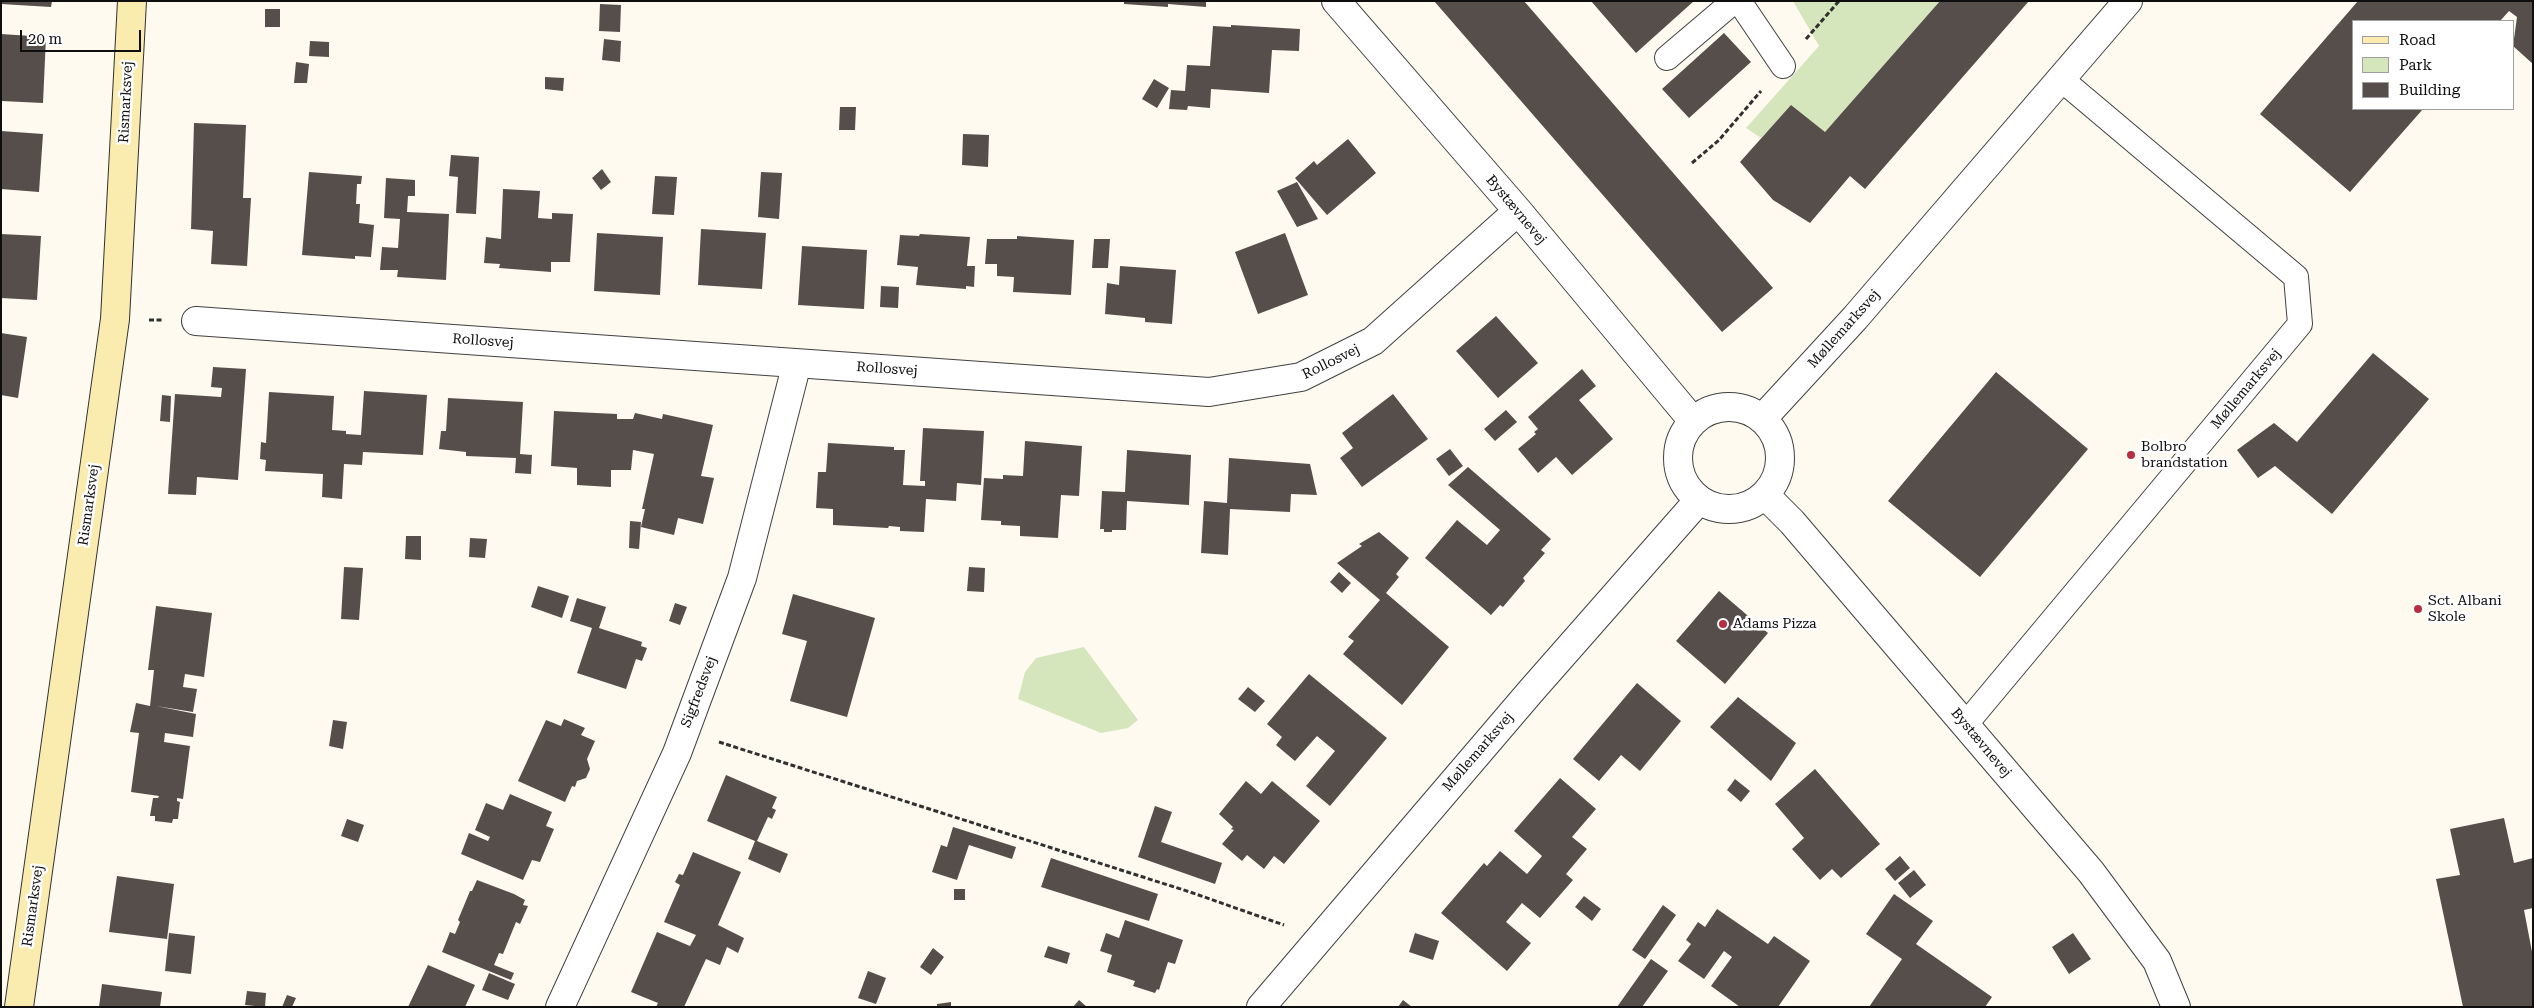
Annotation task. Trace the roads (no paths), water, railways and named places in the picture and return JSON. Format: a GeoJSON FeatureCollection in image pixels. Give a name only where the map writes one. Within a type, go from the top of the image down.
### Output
{"type":"FeatureCollection","features":[{"type":"Feature","properties":{"kind":"main road","name":"Rismarksvej"},"geometry":{"type":"LineString","coordinates":[[19,1007],[115,319],[132,1]]}},
{"type":"Feature","properties":{"kind":"street","name":"Bystævnevej"},"geometry":{"type":"LineString","coordinates":[[1336,1],[1518,210],[1693,421]]}},
{"type":"Feature","properties":{"kind":"street","name":"Møllemarksvej"},"geometry":{"type":"LineString","coordinates":[[1762,419],[1855,318],[2128,1]]}},
{"type":"Feature","properties":{"kind":"street","name":"Rollosvej"},"geometry":{"type":"LineString","coordinates":[[196,321],[1209,392],[1301,378],[1372,341],[1518,210]]}},
{"type":"Feature","properties":{"kind":"street","name":"Sigfredsvej"},"geometry":{"type":"LineString","coordinates":[[560,1007],[677,752],[742,578],[797,363]]}},
{"type":"Feature","properties":{"kind":"street"},"geometry":{"type":"LineString","coordinates":[[1727,407],[1746,410],[1762,419],[1775,436],[1780,456],[1776,477],[1765,495],[1750,505],[1734,510],[1716,508],[1699,500],[1684,484],[1678,462],[1681,440],[1693,421],[1709,411],[1727,407]]}},
{"type":"Feature","properties":{"kind":"street","name":"Bystævnevej"},"geometry":{"type":"LineString","coordinates":[[1765,495],[1792,522],[2107,894],[2157,961],[2176,1007]]}},
{"type":"Feature","properties":{"kind":"street","name":"Møllemarksvej"},"geometry":{"type":"LineString","coordinates":[[1260,1007],[1531,691],[1699,500]]}},
{"type":"Feature","properties":{"kind":"lane"},"geometry":{"type":"LineString","coordinates":[[1667,58],[1734,1]]}},
{"type":"Feature","properties":{"kind":"lane"},"geometry":{"type":"LineString","coordinates":[[1739,1],[1783,66]]}},
{"type":"Feature","properties":{"kind":"lane","name":"Møllemarksvej"},"geometry":{"type":"LineString","coordinates":[[1965,725],[2300,324],[2296,277],[2061,78]]}},
{"type":"Feature","properties":{"kind":"place","name":"Bolbro brandstation"},"geometry":{"type":"Point","coordinates":[2131,455]}},
{"type":"Feature","properties":{"kind":"place","name":"Sct. Albani Skole"},"geometry":{"type":"Point","coordinates":[2418,609]}},
{"type":"Feature","properties":{"kind":"place","name":"Adams Pizza"},"geometry":{"type":"Point","coordinates":[1723,624]}}]}
